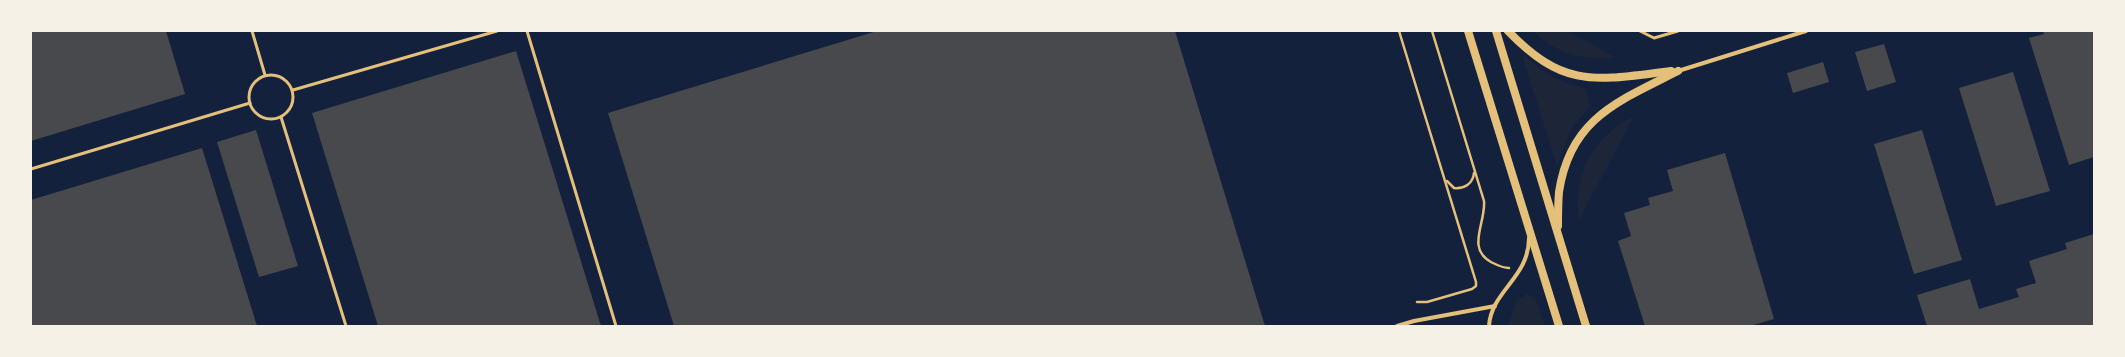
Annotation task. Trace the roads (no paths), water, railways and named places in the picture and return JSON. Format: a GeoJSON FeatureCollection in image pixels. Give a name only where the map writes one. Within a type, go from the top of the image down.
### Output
{"type":"FeatureCollection","features":[{"type":"Feature","properties":{"kind":"main road"},"geometry":{"type":"LineString","coordinates":[[1468,31],[1559,326]]}},
{"type":"Feature","properties":{"kind":"main road"},"geometry":{"type":"LineString","coordinates":[[1496,31],[1586,326]]}},
{"type":"Feature","properties":{"kind":"main road"},"geometry":{"type":"LineString","coordinates":[[1508,31],[1538,59],[1555,69],[1570,74],[1607,79],[1678,70]]}},
{"type":"Feature","properties":{"kind":"main road"},"geometry":{"type":"LineString","coordinates":[[1558,233],[1559,192],[1571,153],[1581,134],[1594,119],[1607,108],[1678,70]]}},
{"type":"Feature","properties":{"kind":"street"},"geometry":{"type":"LineString","coordinates":[[1678,70],[1806,31]]}},
{"type":"Feature","properties":{"kind":"street"},"geometry":{"type":"LineString","coordinates":[[1489,326],[1495,306],[1522,269],[1529,248],[1528,227]]}},
{"type":"Feature","properties":{"kind":"street"},"geometry":{"type":"LineString","coordinates":[[1397,326],[1414,321],[1495,306]]}},
{"type":"Feature","properties":{"kind":"lane"},"geometry":{"type":"LineString","coordinates":[[252,31],[265,75]]}},
{"type":"Feature","properties":{"kind":"lane"},"geometry":{"type":"LineString","coordinates":[[293,90],[497,31]]}},
{"type":"Feature","properties":{"kind":"lane"},"geometry":{"type":"LineString","coordinates":[[527,31],[616,326]]}},
{"type":"Feature","properties":{"kind":"lane"},"geometry":{"type":"LineString","coordinates":[[1640,31],[1654,38],[1678,31]]}},
{"type":"Feature","properties":{"kind":"lane"},"geometry":{"type":"LineString","coordinates":[[265,75],[276,75],[284,78],[293,90],[292,106],[282,117],[270,119],[262,118],[253,110],[250,103],[249,96],[251,88],[258,79],[265,75]]}},
{"type":"Feature","properties":{"kind":"lane"},"geometry":{"type":"LineString","coordinates":[[31,169],[250,103]]}},
{"type":"Feature","properties":{"kind":"lane"},"geometry":{"type":"LineString","coordinates":[[282,117],[346,326]]}}]}
